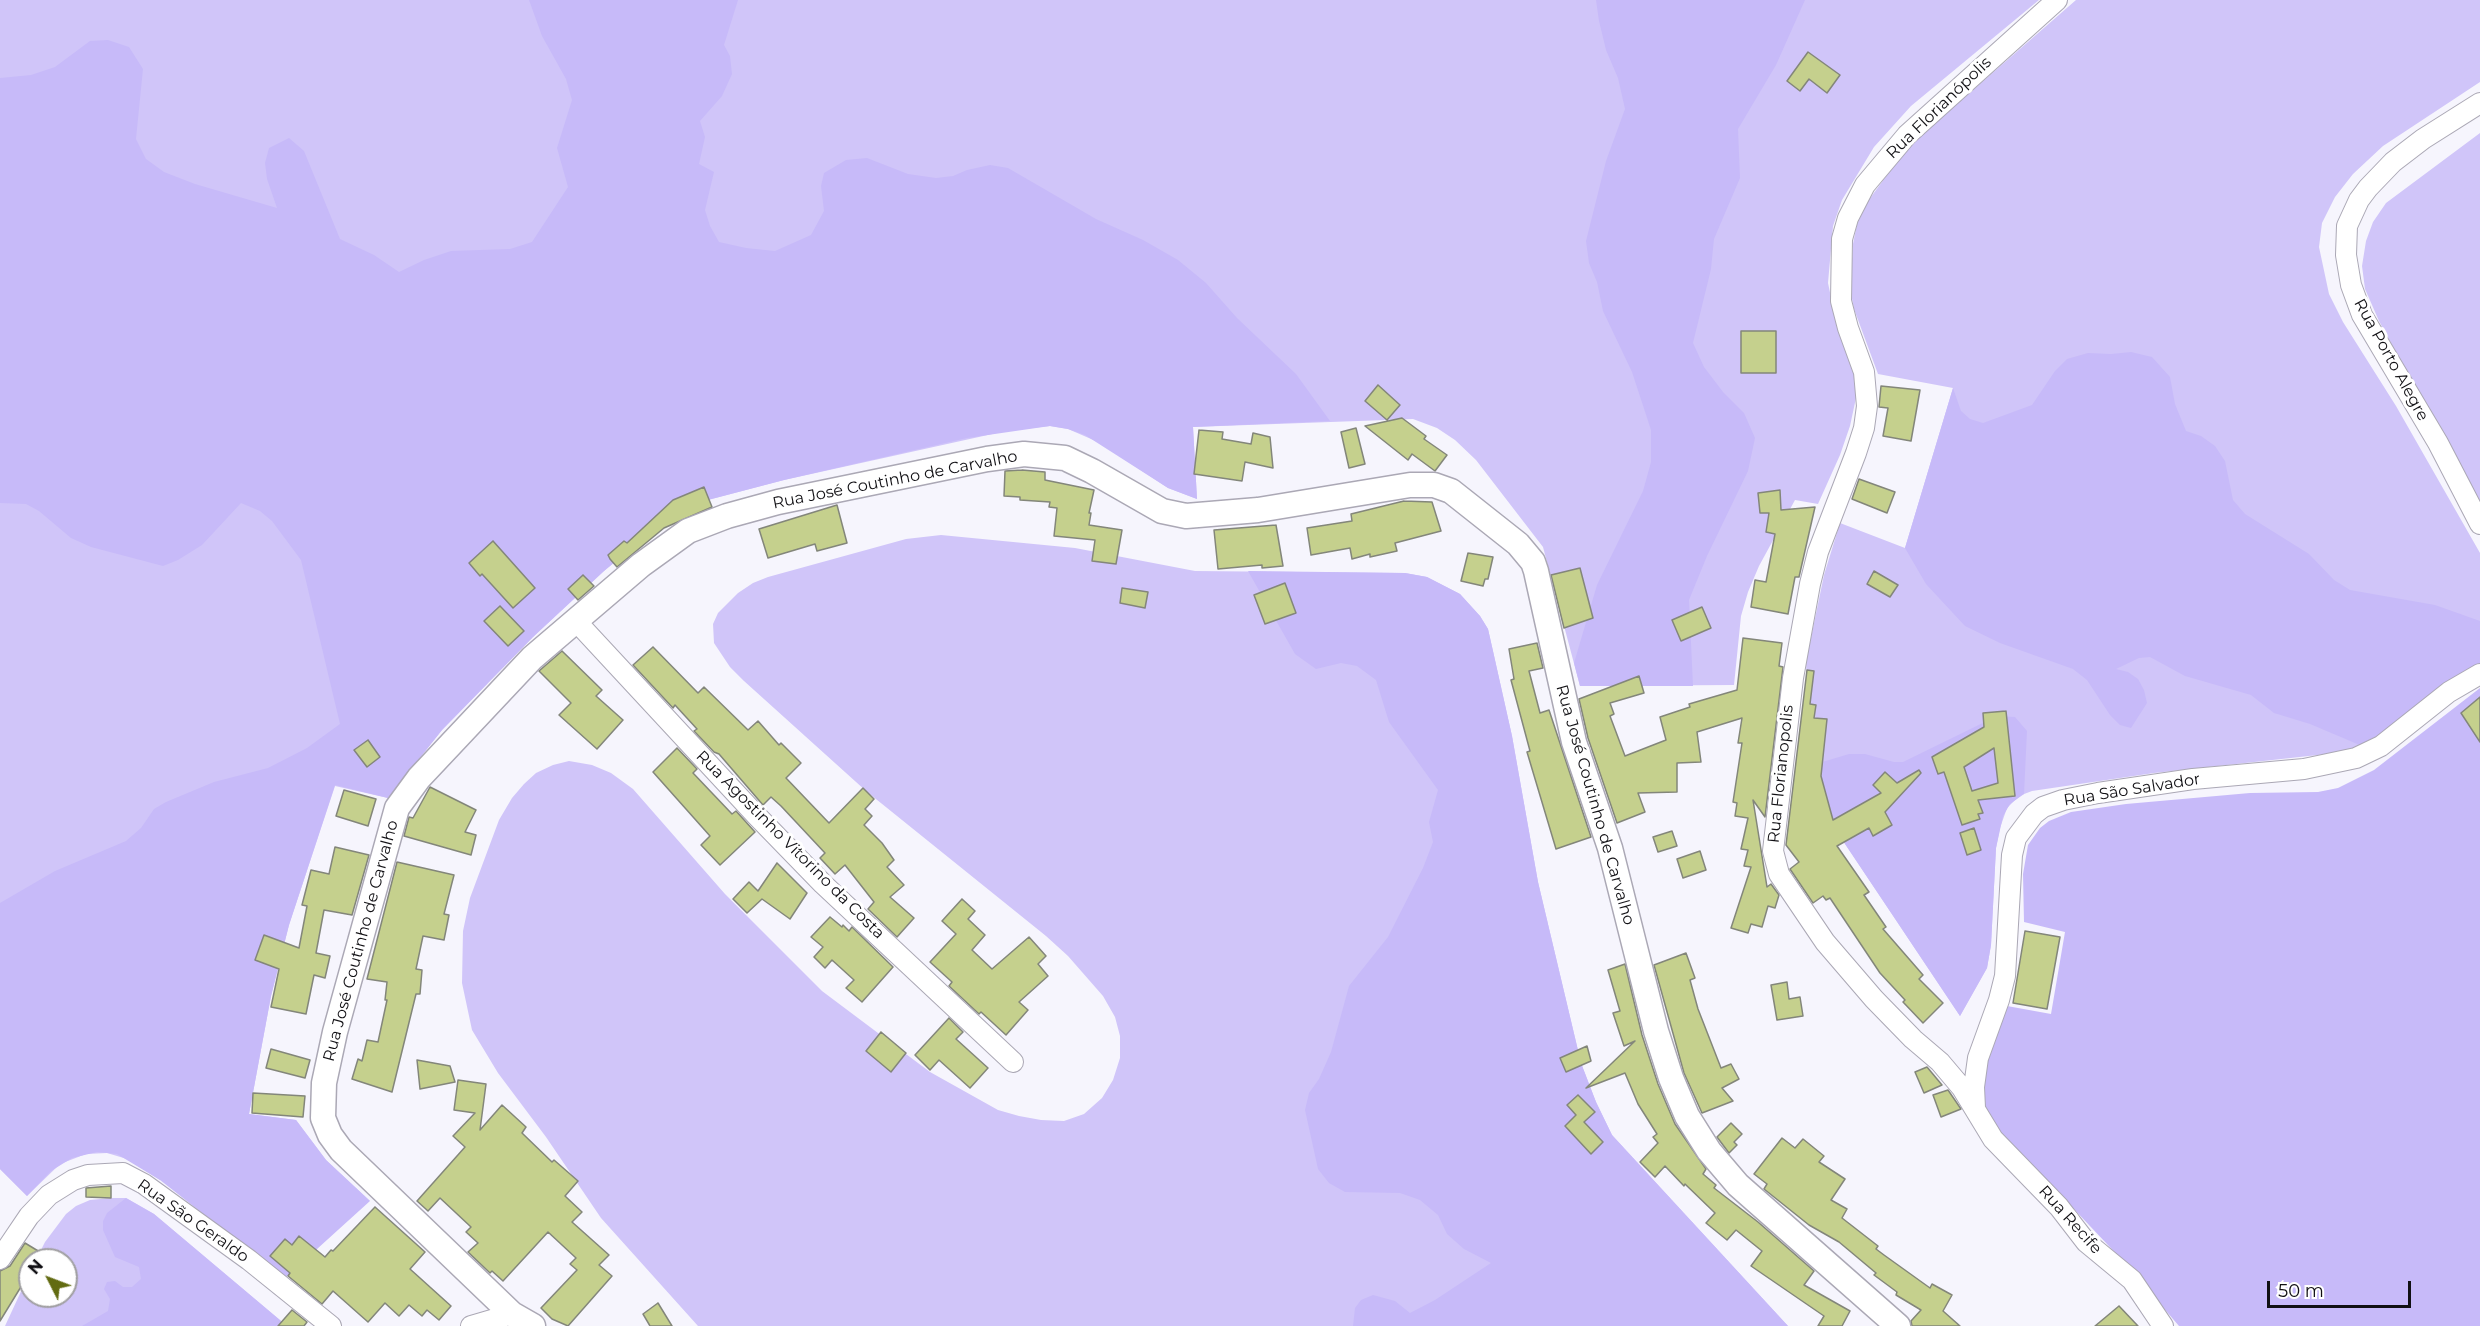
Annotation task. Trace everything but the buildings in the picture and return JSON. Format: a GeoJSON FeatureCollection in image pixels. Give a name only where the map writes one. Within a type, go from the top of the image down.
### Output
{"type":"FeatureCollection","features":[{"type":"Feature","properties":{"kind":"street","name":"Rua Florianópolis"},"geometry":{"type":"LineString","coordinates":[[1864,372],[1848,328],[1842,302],[1842,239],[1852,207],[1874,173],[1907,135],[2057,0]]}},
{"type":"Feature","properties":{"kind":"street","name":"Rua Porto Alegre"},"geometry":{"type":"LineString","coordinates":[[2480,103],[2423,139],[2393,162],[2368,188],[2359,200],[2347,226],[2346,255],[2351,285],[2362,315],[2438,443],[2480,524]]}},
{"type":"Feature","properties":{"kind":"street","name":"Rua Florianopolis"},"geometry":{"type":"LineString","coordinates":[[1864,372],[1867,395],[1864,428],[1814,564],[1797,652],[1774,826],[1773,858],[1787,888],[1824,942],[1913,1040],[1940,1062],[1962,1088],[1977,1113]]}},
{"type":"Feature","properties":{"kind":"street","name":"Rua José Coutinho de Carvalho"},"geometry":{"type":"LineString","coordinates":[[533,1326],[512,1314],[334,1142],[323,1118],[324,1083],[335,1032],[397,808],[410,789],[469,723],[532,658],[660,549],[688,531],[778,502],[1007,456],[1038,454],[1065,458],[1162,511],[1186,516],[1258,510],[1410,485],[1434,485],[1451,491],[1509,536],[1533,562],[1575,742],[1610,848],[1656,1031],[1671,1078],[1687,1116],[1709,1151],[1738,1185],[1898,1326]]}},
{"type":"Feature","properties":{"kind":"street","name":"Rua Agostinho Vitorino da Costa"},"geometry":{"type":"LineString","coordinates":[[575,620],[823,884],[1014,1062]]}},
{"type":"Feature","properties":{"kind":"street","name":"Rua São Salvador"},"geometry":{"type":"LineString","coordinates":[[1977,1113],[1974,1098],[1975,1072],[2005,976],[2012,855],[2016,838],[2034,814],[2043,807],[2088,795],[2193,779],[2304,769],[2356,758],[2381,746],[2449,692],[2480,674]]}},
{"type":"Feature","properties":{"kind":"street","name":"Rua Recife"},"geometry":{"type":"LineString","coordinates":[[1977,1113],[1993,1139],[2059,1207],[2086,1242],[2132,1280],[2163,1326]]}},
{"type":"Feature","properties":{"kind":"street","name":"Rua São Geraldo"},"geometry":{"type":"LineString","coordinates":[[0,1259],[29,1216],[49,1195],[73,1180],[88,1175],[123,1173],[144,1185],[249,1260],[331,1326]]}},
{"type":"Feature","properties":{"kind":"street"},"geometry":{"type":"LineString","coordinates":[[471,1326],[512,1314]]}},
{"type":"Feature","properties":{"kind":"shaded area"},"geometry":{"type":"Polygon","coordinates":[[[0,0],[2039,0],[1911,106],[1874,147],[1842,200],[1833,226],[1828,283],[1832,302],[1855,368],[1856,398],[1850,426],[1818,504],[1795,500],[1759,566],[1741,616],[1734,685],[1580,686],[1543,547],[1476,460],[1455,440],[1437,428],[1413,419],[1193,427],[1197,499],[1168,488],[1098,442],[1068,429],[1050,426],[1006,431],[784,480],[704,501],[640,541],[533,637],[442,730],[388,798],[335,786],[289,925],[271,996],[249,1114],[296,1120],[326,1160],[370,1201],[160,1180],[127,1159],[107,1153],[86,1154],[60,1164],[27,1196],[0,1169],[0,0]]]}},
{"type":"Feature","properties":{"kind":"shaded area"},"geometry":{"type":"Polygon","coordinates":[[[529,0],[738,0],[724,45],[730,56],[732,74],[722,96],[700,121],[705,137],[699,164],[714,172],[705,210],[710,226],[719,242],[775,251],[811,235],[824,211],[821,186],[824,173],[846,160],[867,158],[908,174],[936,178],[953,176],[990,165],[1008,168],[1096,219],[1143,240],[1178,260],[1206,283],[1237,318],[1296,374],[1330,421],[1193,427],[1197,499],[1168,488],[1085,435],[1050,426],[967,438],[704,501],[640,541],[533,637],[442,730],[388,798],[335,785],[289,925],[271,996],[249,1114],[296,1120],[326,1160],[370,1201],[285,1278],[160,1180],[117,1154],[97,1152],[72,1158],[51,1171],[27,1196],[0,1169],[0,903],[55,871],[126,841],[141,828],[154,809],[166,802],[214,782],[268,768],[307,748],[340,724],[301,560],[272,521],[260,511],[241,503],[202,545],[178,560],[163,566],[91,547],[71,538],[39,511],[26,504],[0,503],[0,78],[31,75],[55,67],[90,41],[108,40],[129,47],[143,69],[136,139],[146,159],[164,172],[195,184],[277,208],[267,179],[265,163],[269,148],[289,138],[304,151],[340,239],[374,255],[399,272],[451,251],[510,249],[532,242],[568,187],[557,148],[572,100],[566,79],[542,36],[529,0]]]}},
{"type":"Feature","properties":{"kind":"shaded area"},"geometry":{"type":"Polygon","coordinates":[[[1596,0],[1805,0],[1776,65],[1738,129],[1740,178],[1714,239],[1711,269],[1693,343],[1704,367],[1723,392],[1744,413],[1755,438],[1748,471],[1707,556],[1689,600],[1693,686],[1580,686],[1574,663],[1597,585],[1643,491],[1651,462],[1651,430],[1632,372],[1603,311],[1597,282],[1589,263],[1586,241],[1606,161],[1625,109],[1618,78],[1606,50],[1596,0]]]}},
{"type":"Feature","properties":{"kind":"shaded area"},"geometry":{"type":"Polygon","coordinates":[[[2076,0],[2480,0],[2480,82],[2383,146],[2353,174],[2335,197],[2322,223],[2319,247],[2329,294],[2343,322],[2396,406],[2480,553],[2480,665],[2362,746],[2327,754],[2154,773],[2032,791],[2019,796],[2007,808],[1996,848],[1991,945],[1987,968],[1960,1016],[1821,808],[1810,778],[1806,662],[1824,575],[1840,523],[1905,548],[1953,388],[1878,374],[1854,309],[1850,289],[1853,244],[1857,224],[1868,201],[1898,160],[1926,131],[2076,0]]]}},
{"type":"Feature","properties":{"kind":"shaded area"},"geometry":{"type":"Polygon","coordinates":[[[2480,133],[2480,509],[2379,321],[2365,289],[2362,266],[2366,241],[2373,222],[2386,203],[2480,133]]]}},
{"type":"Feature","properties":{"kind":"shaded area"},"geometry":{"type":"Polygon","coordinates":[[[2131,352],[2152,357],[2170,377],[2175,404],[2186,431],[2201,436],[2215,446],[2225,461],[2233,500],[2245,514],[2309,554],[2334,580],[2350,590],[2435,605],[2480,621],[2480,665],[2386,733],[2362,746],[2310,724],[2274,713],[2251,695],[2185,676],[2150,657],[2139,658],[2116,669],[2128,672],[2138,679],[2147,703],[2131,728],[2120,725],[2110,715],[2087,680],[2073,669],[2000,643],[1965,626],[1926,584],[1905,548],[1953,388],[1961,411],[1970,419],[1983,423],[2032,405],[2055,371],[2067,359],[2088,353],[2131,352]]]}},
{"type":"Feature","properties":{"kind":"shaded area"},"geometry":{"type":"Polygon","coordinates":[[[941,535],[1075,548],[1195,571],[1405,573],[1427,577],[1460,594],[1480,616],[1488,629],[1512,736],[1538,882],[1581,1063],[1596,1102],[1612,1135],[1788,1326],[698,1326],[601,1218],[546,1137],[498,1073],[472,1030],[462,983],[463,931],[470,898],[499,820],[512,798],[524,784],[536,773],[553,765],[569,761],[592,765],[611,773],[633,789],[725,894],[822,991],[930,1072],[998,1110],[1019,1116],[1064,1121],[1084,1114],[1102,1098],[1113,1080],[1120,1058],[1120,1036],[1115,1017],[1103,996],[1068,956],[1046,936],[866,791],[744,681],[730,667],[714,643],[713,624],[718,613],[738,593],[753,583],[906,539],[941,535]]]}},
{"type":"Feature","properties":{"kind":"shaded area"},"geometry":{"type":"Polygon","coordinates":[[[1248,571],[1405,573],[1427,577],[1460,594],[1480,616],[1488,629],[1493,651],[1512,736],[1538,882],[1581,1063],[1596,1102],[1612,1135],[1788,1326],[1353,1326],[1355,1308],[1361,1300],[1373,1295],[1395,1301],[1410,1313],[1435,1300],[1491,1263],[1464,1249],[1447,1234],[1438,1215],[1420,1200],[1400,1193],[1345,1192],[1329,1183],[1318,1169],[1305,1110],[1309,1093],[1319,1079],[1331,1052],[1349,986],[1388,937],[1423,868],[1433,842],[1429,822],[1438,790],[1389,722],[1376,680],[1357,666],[1341,663],[1316,669],[1295,654],[1248,571]]]}},
{"type":"Feature","properties":{"kind":"shaded area"},"geometry":{"type":"Polygon","coordinates":[[[2480,688],[2480,1326],[2179,1326],[2124,1262],[2036,1169],[2004,1140],[1984,1109],[1983,1082],[1988,1057],[2007,1006],[2051,1014],[2065,932],[2024,922],[2023,874],[2028,845],[2040,828],[2049,821],[2071,812],[2126,804],[2250,793],[2318,792],[2338,788],[2374,770],[2480,688]]]}},
{"type":"Feature","properties":{"kind":"shaded area"},"geometry":{"type":"Polygon","coordinates":[[[1997,716],[2015,717],[2027,731],[2024,794],[2010,804],[2003,816],[1996,848],[1991,945],[1987,968],[1960,1016],[1821,808],[1809,766],[1849,754],[1865,754],[1894,762],[1903,762],[1997,716]]]}},
{"type":"Feature","properties":{"kind":"shaded area"},"geometry":{"type":"Polygon","coordinates":[[[126,1198],[154,1214],[287,1326],[5,1326],[18,1298],[18,1308],[78,1308],[78,1248],[42,1248],[66,1214],[76,1206],[90,1200],[126,1198]]]}},
{"type":"Feature","properties":{"kind":"shaded area"},"geometry":{"type":"Polygon","coordinates":[[[126,1198],[154,1214],[287,1326],[82,1326],[108,1311],[110,1299],[104,1289],[107,1282],[115,1281],[123,1287],[132,1287],[141,1279],[139,1267],[115,1257],[103,1230],[103,1221],[107,1213],[126,1198]]]}}]}
